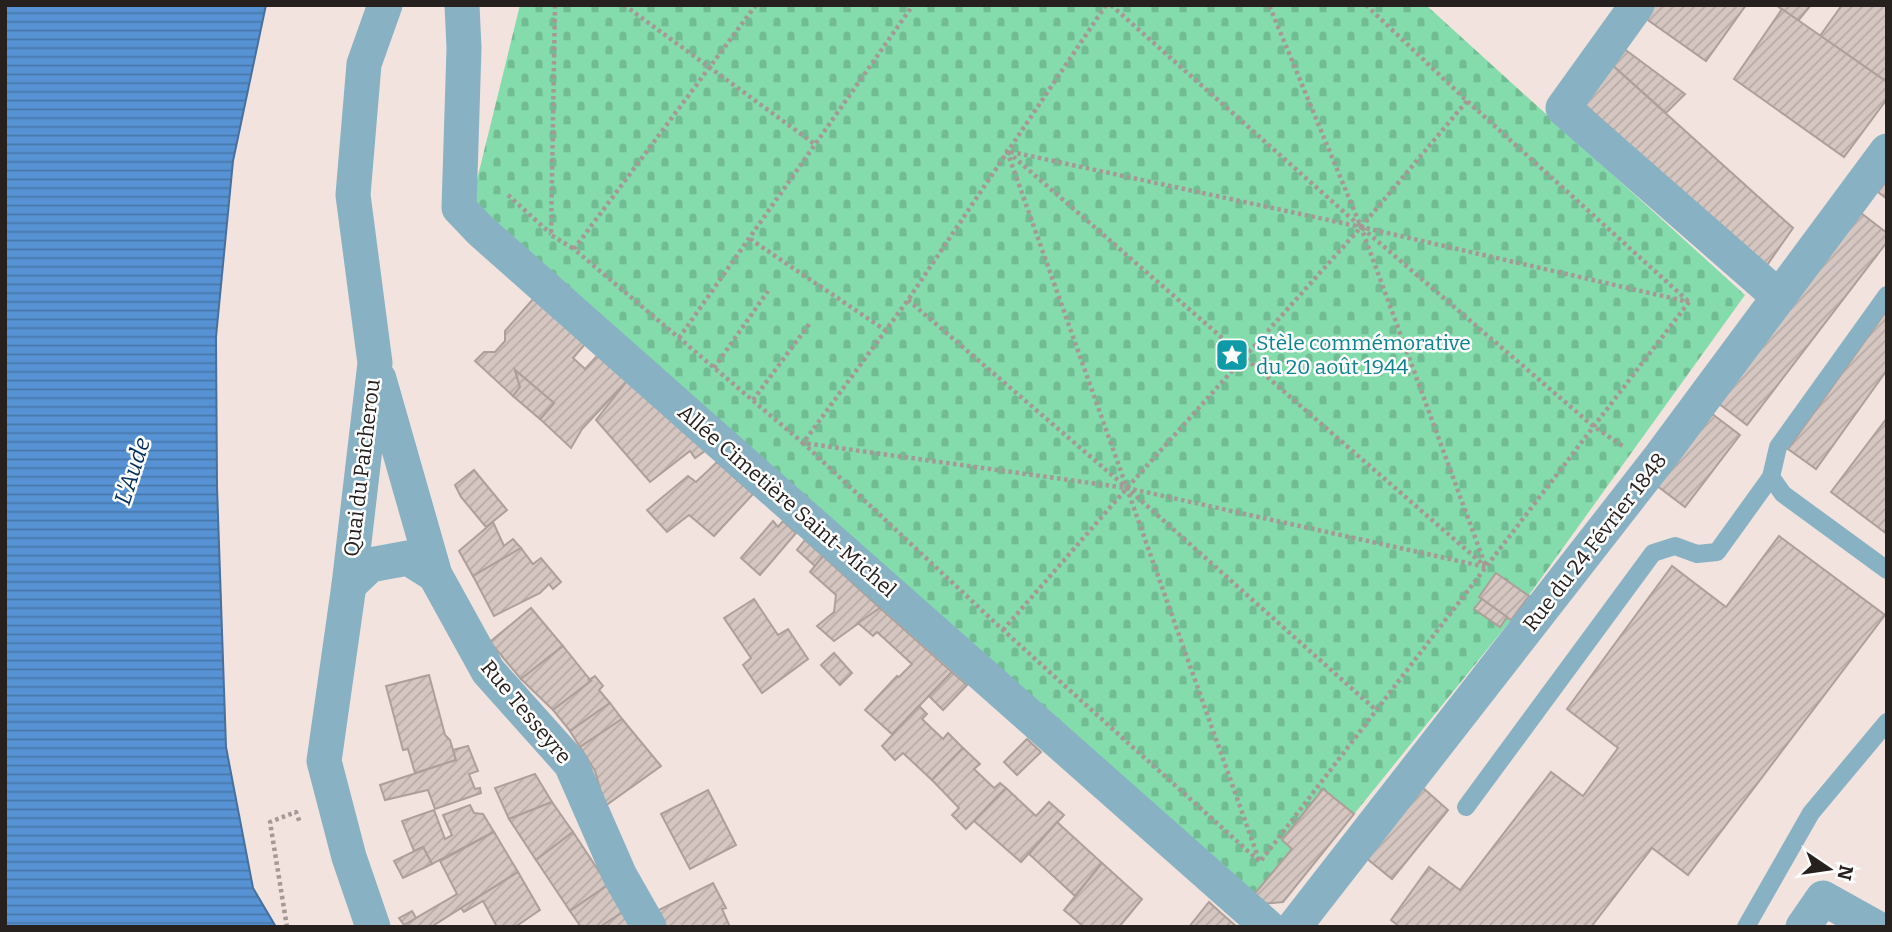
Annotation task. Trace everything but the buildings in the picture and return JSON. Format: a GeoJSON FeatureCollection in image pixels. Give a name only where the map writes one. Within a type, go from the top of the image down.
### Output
{"type":"FeatureCollection","features":[{"type":"Feature","properties":{"kind":"street","name":"Quai du Paicherou"},"geometry":{"type":"LineString","coordinates":[[373,927],[349,857],[324,761],[349,584],[374,363],[353,195],[364,64],[385,5]]}},
{"type":"Feature","properties":{"kind":"street","name":"Allée Cimetière Saint-Michel"},"geometry":{"type":"LineString","coordinates":[[462,5],[464,48],[459,208],[481,231],[1268,927]]}},
{"type":"Feature","properties":{"kind":"street"},"geometry":{"type":"LineString","coordinates":[[1637,5],[1563,108],[1779,297]]}},
{"type":"Feature","properties":{"kind":"street","name":"Rue du 24 Février 1848"},"geometry":{"type":"LineString","coordinates":[[1294,927],[1653,467],[1887,150]]}},
{"type":"Feature","properties":{"kind":"street","name":"Rue Tesseyre"},"geometry":{"type":"LineString","coordinates":[[374,363],[435,575],[488,671],[571,764],[620,876],[649,927]]}},
{"type":"Feature","properties":{"kind":"street"},"geometry":{"type":"LineString","coordinates":[[349,584],[370,565],[408,558],[435,575]]}},
{"type":"Feature","properties":{"kind":"street"},"geometry":{"type":"LineString","coordinates":[[1803,927],[1823,898],[1875,927]]}},
{"type":"Feature","properties":{"kind":"lane"},"geometry":{"type":"LineString","coordinates":[[1466,807],[1653,553],[1675,546],[1697,554],[1717,552],[1771,477],[1777,447],[1887,295]]}},
{"type":"Feature","properties":{"kind":"lane"},"geometry":{"type":"LineString","coordinates":[[1771,477],[1783,494],[1887,570]]}},
{"type":"Feature","properties":{"kind":"lane"},"geometry":{"type":"LineString","coordinates":[[1746,927],[1811,813],[1887,722]]}},
{"type":"Feature","properties":{"kind":"path"},"geometry":{"type":"LineString","coordinates":[[551,235],[555,5]]}},
{"type":"Feature","properties":{"kind":"path"},"geometry":{"type":"LineString","coordinates":[[624,5],[816,145]]}},
{"type":"Feature","properties":{"kind":"path"},"geometry":{"type":"LineString","coordinates":[[574,249],[756,5]]}},
{"type":"Feature","properties":{"kind":"path"},"geometry":{"type":"LineString","coordinates":[[679,338],[914,5]]}},
{"type":"Feature","properties":{"kind":"path"},"geometry":{"type":"LineString","coordinates":[[803,443],[908,300],[1109,5],[1592,426],[1653,467]]}},
{"type":"Feature","properties":{"kind":"path"},"geometry":{"type":"LineString","coordinates":[[1269,5],[1362,228],[1486,567]]}},
{"type":"Feature","properties":{"kind":"path"},"geometry":{"type":"LineString","coordinates":[[1366,5],[1466,101],[1689,302]]}},
{"type":"Feature","properties":{"kind":"path"},"geometry":{"type":"LineString","coordinates":[[1003,630],[1362,228],[1466,101]]}},
{"type":"Feature","properties":{"kind":"path"},"geometry":{"type":"LineString","coordinates":[[1007,151],[1689,302]]}},
{"type":"Feature","properties":{"kind":"path"},"geometry":{"type":"LineString","coordinates":[[1007,151],[1486,567]]}},
{"type":"Feature","properties":{"kind":"path"},"geometry":{"type":"LineString","coordinates":[[1007,151],[1260,862]]}},
{"type":"Feature","properties":{"kind":"path"},"geometry":{"type":"LineString","coordinates":[[508,195],[551,235],[574,249],[803,443],[1003,630],[1260,862]]}},
{"type":"Feature","properties":{"kind":"path"},"geometry":{"type":"LineString","coordinates":[[750,239],[884,330]]}},
{"type":"Feature","properties":{"kind":"path"},"geometry":{"type":"LineString","coordinates":[[714,368],[768,291]]}},
{"type":"Feature","properties":{"kind":"path"},"geometry":{"type":"LineString","coordinates":[[908,300],[1127,488],[1376,710]]}},
{"type":"Feature","properties":{"kind":"path"},"geometry":{"type":"LineString","coordinates":[[1260,862],[1689,302]]}},
{"type":"Feature","properties":{"kind":"path"},"geometry":{"type":"LineString","coordinates":[[752,400],[810,323]]}},
{"type":"Feature","properties":{"kind":"path"},"geometry":{"type":"LineString","coordinates":[[803,443],[1127,488],[1486,567]]}},
{"type":"Feature","properties":{"kind":"path"},"geometry":{"type":"LineString","coordinates":[[287,927],[270,822],[296,812],[300,825]]}},
{"type":"Feature","properties":{"kind":"green space"},"geometry":{"type":"Polygon","coordinates":[[[520,5],[1426,5],[1745,295],[1511,620],[1283,902],[1260,904],[472,200],[520,5]]]}},
{"type":"Feature","properties":{"kind":"water","name":"L'Aude"},"geometry":{"type":"Polygon","coordinates":[[[5,5],[266,5],[233,161],[216,337],[217,487],[226,747],[253,888],[276,927],[5,927],[5,5]]]}},
{"type":"Feature","properties":{"kind":"place","name":"Stèle commémorative du 20 août 1944"},"geometry":{"type":"Point","coordinates":[1232,355]}}]}
